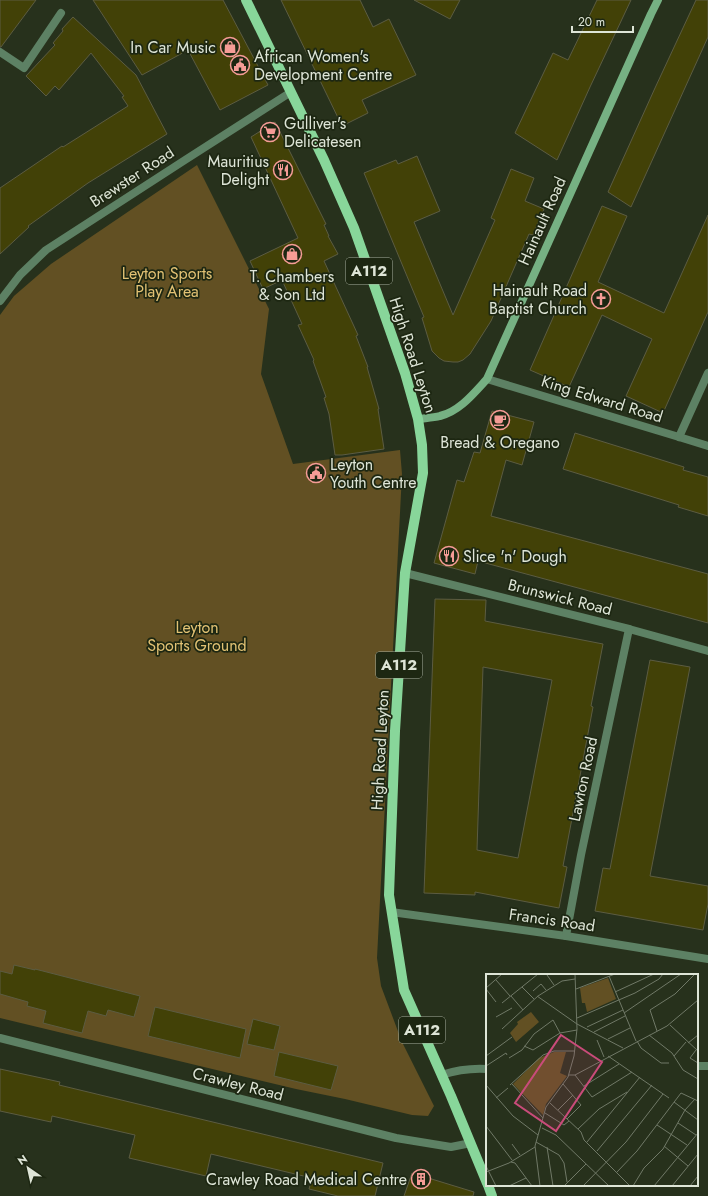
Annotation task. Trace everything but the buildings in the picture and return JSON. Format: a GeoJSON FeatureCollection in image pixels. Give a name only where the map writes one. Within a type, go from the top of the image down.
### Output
{"type":"FeatureCollection","features":[{"type":"Feature","properties":{"kind":"main road","name":"High Road Leyton"},"geometry":{"type":"LineString","coordinates":[[246,0],[324,160],[354,228],[406,373],[418,419],[422,445],[423,473],[405,573],[395,731],[389,895],[404,990],[471,1143],[486,1181]]}},
{"type":"Feature","properties":{"kind":"main road","name":"High Road Leyton"},"geometry":{"type":"LineString","coordinates":[[488,1186],[492,1196]]}},
{"type":"Feature","properties":{"kind":"street","name":"Hainault Road"},"geometry":{"type":"LineString","coordinates":[[418,419],[441,416],[454,410],[465,402],[487,379],[650,14],[658,0]]}},
{"type":"Feature","properties":{"kind":"street"},"geometry":{"type":"LineString","coordinates":[[0,52],[24,68],[61,13]]}},
{"type":"Feature","properties":{"kind":"street","name":"Brewster Road"},"geometry":{"type":"LineString","coordinates":[[0,301],[20,275],[46,250],[291,92]]}},
{"type":"Feature","properties":{"kind":"street"},"geometry":{"type":"LineString","coordinates":[[680,437],[708,373]]}},
{"type":"Feature","properties":{"kind":"street","name":"King Edward Road"},"geometry":{"type":"LineString","coordinates":[[487,379],[708,446]]}},
{"type":"Feature","properties":{"kind":"street","name":"Brunswick Road"},"geometry":{"type":"LineString","coordinates":[[405,573],[629,629],[708,651]]}},
{"type":"Feature","properties":{"kind":"street","name":"Lawton Road"},"geometry":{"type":"LineString","coordinates":[[566,936],[581,855],[629,629]]}},
{"type":"Feature","properties":{"kind":"street","name":"Francis Road"},"geometry":{"type":"LineString","coordinates":[[391,912],[566,936],[708,959]]}},
{"type":"Feature","properties":{"kind":"street","name":"Crawley Road"},"geometry":{"type":"LineString","coordinates":[[0,1038],[396,1138],[451,1147],[471,1143]]}},
{"type":"Feature","properties":{"kind":"street"},"geometry":{"type":"LineString","coordinates":[[441,1075],[459,1070],[476,1068],[486,1069]]}},
{"type":"Feature","properties":{"kind":"green space","name":"Leyton Sports Ground"},"geometry":{"type":"Polygon","coordinates":[[[197,165],[269,309],[261,374],[293,464],[400,450],[402,474],[377,958],[381,986],[402,1042],[434,1106],[428,1116],[412,1115],[296,1089],[0,1018],[0,315],[14,296],[51,264],[197,165]]]}},
{"type":"Feature","properties":{"kind":"place","name":"In Car Music"},"geometry":{"type":"Point","coordinates":[230,47]}},
{"type":"Feature","properties":{"kind":"place","name":"African Women's Development Centre"},"geometry":{"type":"Point","coordinates":[240,65]}},
{"type":"Feature","properties":{"kind":"place","name":"Gulliver's Delicatesen"},"geometry":{"type":"Point","coordinates":[270,132]}},
{"type":"Feature","properties":{"kind":"place","name":"Mauritius Delight"},"geometry":{"type":"Point","coordinates":[283,170]}},
{"type":"Feature","properties":{"kind":"place","name":"T. Chambers & Son Ltd"},"geometry":{"type":"Point","coordinates":[292,254]}},
{"type":"Feature","properties":{"kind":"place","name":"Hainault Road Baptist Church"},"geometry":{"type":"Point","coordinates":[601,299]}},
{"type":"Feature","properties":{"kind":"place","name":"Bread & Oregano"},"geometry":{"type":"Point","coordinates":[500,420]}},
{"type":"Feature","properties":{"kind":"place","name":"Leyton Youth Centre"},"geometry":{"type":"Point","coordinates":[316,473]}},
{"type":"Feature","properties":{"kind":"place","name":"Slice 'n' Dough"},"geometry":{"type":"Point","coordinates":[449,556]}},
{"type":"Feature","properties":{"kind":"place","name":"Crawley Road Medical Centre"},"geometry":{"type":"Point","coordinates":[421,1179]}},
{"type":"Feature","properties":{"kind":"park label","name":"Leyton Sports Play Area"},"geometry":{"type":"Point","coordinates":[167,282]}}]}
